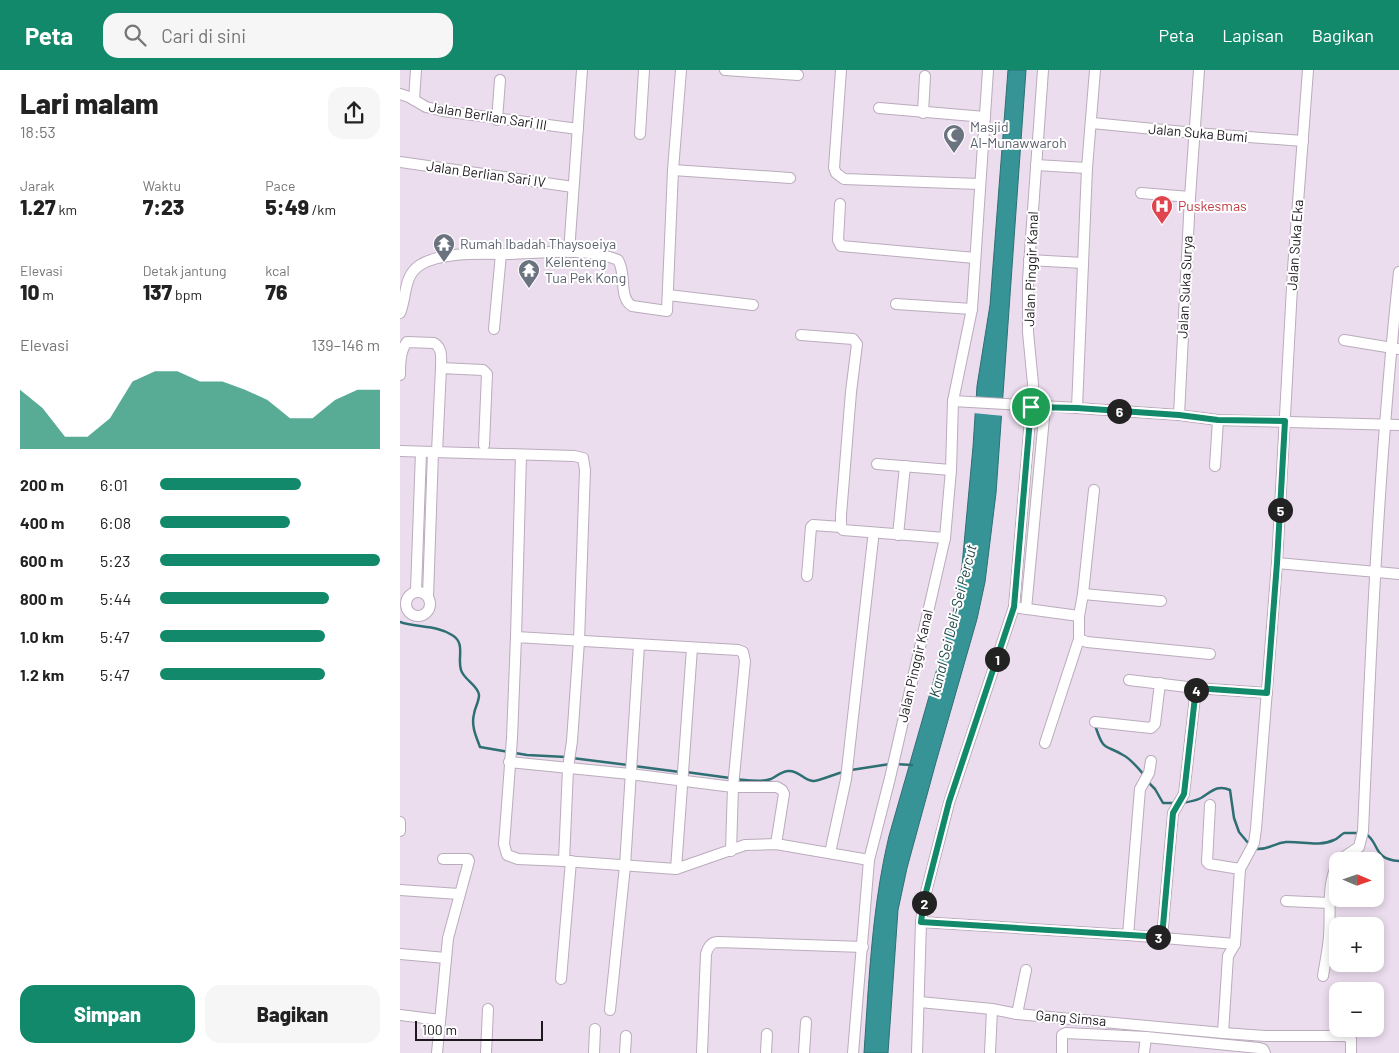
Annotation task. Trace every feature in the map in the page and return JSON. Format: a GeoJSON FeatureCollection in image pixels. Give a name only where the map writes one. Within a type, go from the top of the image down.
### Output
{"type":"FeatureCollection","features":[{"type":"Feature","properties":{"kind":"street"},"geometry":{"type":"LineString","coordinates":[[414,100],[416,70]]}},
{"type":"Feature","properties":{"kind":"street"},"geometry":{"type":"LineString","coordinates":[[570,252],[582,70]]}},
{"type":"Feature","properties":{"kind":"street"},"geometry":{"type":"LineString","coordinates":[[640,134],[644,70]]}},
{"type":"Feature","properties":{"kind":"street"},"geometry":{"type":"LineString","coordinates":[[400,313],[408,278],[421,264],[434,259],[472,253],[570,252],[610,257],[618,260],[623,271],[625,297],[628,303],[632,306],[666,311],[681,70]]}},
{"type":"Feature","properties":{"kind":"street"},"geometry":{"type":"LineString","coordinates":[[726,70],[798,75]]}},
{"type":"Feature","properties":{"kind":"street"},"geometry":{"type":"LineString","coordinates":[[841,70],[834,168],[836,174],[840,177],[860,180],[979,184]]}},
{"type":"Feature","properties":{"kind":"street","name":"Jalan Pinggir Kanal"},"geometry":{"type":"LineString","coordinates":[[853,1053],[869,860],[890,778],[945,538],[957,402],[972,309],[988,70]]}},
{"type":"Feature","properties":{"kind":"street","name":"Jalan Pinggir Kanal"},"geometry":{"type":"LineString","coordinates":[[917,1053],[921,922],[924,900],[949,802],[1014,607],[1029,406],[1033,384],[1028,332],[1028,280],[1043,70]]}},
{"type":"Feature","properties":{"kind":"street"},"geometry":{"type":"LineString","coordinates":[[1077,408],[1087,168],[1095,70]]}},
{"type":"Feature","properties":{"kind":"street","name":"Jalan Suka Surya"},"geometry":{"type":"LineString","coordinates":[[1179,415],[1198,70]]}},
{"type":"Feature","properties":{"kind":"street","name":"Jalan Suka Eka"},"geometry":{"type":"LineString","coordinates":[[1242,865],[1254,843],[1267,693],[1277,563],[1293,268],[1308,70]]}},
{"type":"Feature","properties":{"kind":"street"},"geometry":{"type":"LineString","coordinates":[[923,112],[925,76]]}},
{"type":"Feature","properties":{"kind":"street"},"geometry":{"type":"LineString","coordinates":[[497,120],[500,80]]}},
{"type":"Feature","properties":{"kind":"street","name":"Jalan Berlian Sari III"},"geometry":{"type":"LineString","coordinates":[[400,94],[426,107],[437,110],[578,130]]}},
{"type":"Feature","properties":{"kind":"street"},"geometry":{"type":"LineString","coordinates":[[879,108],[984,117]]}},
{"type":"Feature","properties":{"kind":"street","name":"Jalan Suka Bumi"},"geometry":{"type":"LineString","coordinates":[[1092,123],[1303,141]]}},
{"type":"Feature","properties":{"kind":"street","name":"Jalan Berlian Sari IV"},"geometry":{"type":"LineString","coordinates":[[400,162],[573,187]]}},
{"type":"Feature","properties":{"kind":"street"},"geometry":{"type":"LineString","coordinates":[[1036,165],[1087,168]]}},
{"type":"Feature","properties":{"kind":"street"},"geometry":{"type":"LineString","coordinates":[[674,170],[790,178]]}},
{"type":"Feature","properties":{"kind":"street"},"geometry":{"type":"LineString","coordinates":[[1141,193],[1190,198]]}},
{"type":"Feature","properties":{"kind":"street"},"geometry":{"type":"LineString","coordinates":[[840,204],[838,240],[841,246],[975,258]]}},
{"type":"Feature","properties":{"kind":"street"},"geometry":{"type":"LineString","coordinates":[[494,329],[501,254]]}},
{"type":"Feature","properties":{"kind":"street"},"geometry":{"type":"LineString","coordinates":[[1030,260],[1083,264]]}},
{"type":"Feature","properties":{"kind":"street"},"geometry":{"type":"LineString","coordinates":[[1350,852],[1358,846],[1363,831],[1374,572],[1386,424],[1395,348],[1399,272]]}},
{"type":"Feature","properties":{"kind":"street"},"geometry":{"type":"LineString","coordinates":[[668,295],[753,305]]}},
{"type":"Feature","properties":{"kind":"street"},"geometry":{"type":"LineString","coordinates":[[896,304],[972,309]]}},
{"type":"Feature","properties":{"kind":"street"},"geometry":{"type":"LineString","coordinates":[[801,335],[854,339],[857,344],[850,392],[841,526],[843,530],[945,538]]}},
{"type":"Feature","properties":{"kind":"street"},"geometry":{"type":"LineString","coordinates":[[1344,340],[1395,348]]}},
{"type":"Feature","properties":{"kind":"street"},"geometry":{"type":"LineString","coordinates":[[400,376],[401,352],[407,342],[434,343],[437,345],[440,350],[441,368],[428,596],[430,606],[424,615],[413,615],[409,612],[406,602],[411,593],[420,591],[428,596]]}},
{"type":"Feature","properties":{"kind":"street"},"geometry":{"type":"LineString","coordinates":[[441,368],[483,370],[487,374],[484,445]]}},
{"type":"Feature","properties":{"kind":"street"},"geometry":{"type":"LineString","coordinates":[[957,402],[1179,415],[1218,420],[1399,425]]}},
{"type":"Feature","properties":{"kind":"street"},"geometry":{"type":"LineString","coordinates":[[1026,609],[1045,407]]}},
{"type":"Feature","properties":{"kind":"street"},"geometry":{"type":"LineString","coordinates":[[1215,466],[1218,420]]}},
{"type":"Feature","properties":{"kind":"street"},"geometry":{"type":"LineString","coordinates":[[400,451],[574,456],[582,458],[585,464],[578,641],[572,741],[568,766],[567,861],[562,979]]}},
{"type":"Feature","properties":{"kind":"street"},"geometry":{"type":"LineString","coordinates":[[416,591],[421,452]]}},
{"type":"Feature","properties":{"kind":"street"},"geometry":{"type":"LineString","coordinates":[[521,455],[512,738],[504,844],[507,855],[518,859],[676,869],[749,844],[776,844],[869,860]]}},
{"type":"Feature","properties":{"kind":"street"},"geometry":{"type":"LineString","coordinates":[[877,464],[951,470]]}},
{"type":"Feature","properties":{"kind":"street"},"geometry":{"type":"LineString","coordinates":[[898,535],[905,466]]}},
{"type":"Feature","properties":{"kind":"street"},"geometry":{"type":"LineString","coordinates":[[1045,742],[1079,639],[1079,616],[1094,490]]}},
{"type":"Feature","properties":{"kind":"street"},"geometry":{"type":"LineString","coordinates":[[807,576],[811,527],[817,524],[841,526]]}},
{"type":"Feature","properties":{"kind":"street"},"geometry":{"type":"LineString","coordinates":[[830,852],[846,779],[873,540]]}},
{"type":"Feature","properties":{"kind":"street"},"geometry":{"type":"LineString","coordinates":[[1277,563],[1399,574]]}},
{"type":"Feature","properties":{"kind":"street"},"geometry":{"type":"LineString","coordinates":[[1083,594],[1161,601]]}},
{"type":"Feature","properties":{"kind":"street"},"geometry":{"type":"LineString","coordinates":[[1014,607],[1079,616]]}},
{"type":"Feature","properties":{"kind":"street"},"geometry":{"type":"LineString","coordinates":[[516,637],[738,650],[743,652],[731,851]]}},
{"type":"Feature","properties":{"kind":"street"},"geometry":{"type":"LineString","coordinates":[[1079,639],[1087,642],[1210,654]]}},
{"type":"Feature","properties":{"kind":"street"},"geometry":{"type":"LineString","coordinates":[[610,1010],[625,866],[639,645]]}},
{"type":"Feature","properties":{"kind":"street"},"geometry":{"type":"LineString","coordinates":[[676,869],[692,648]]}},
{"type":"Feature","properties":{"kind":"street"},"geometry":{"type":"LineString","coordinates":[[1130,680],[1196,688],[1267,693]]}},
{"type":"Feature","properties":{"kind":"street"},"geometry":{"type":"LineString","coordinates":[[1095,722],[1154,727],[1160,683]]}},
{"type":"Feature","properties":{"kind":"street"},"geometry":{"type":"LineString","coordinates":[[1162,937],[1173,813],[1184,794],[1196,688]]}},
{"type":"Feature","properties":{"kind":"street"},"geometry":{"type":"LineString","coordinates":[[509,761],[568,766],[631,767],[684,774],[734,785],[777,787],[784,794],[776,844]]}},
{"type":"Feature","properties":{"kind":"street"},"geometry":{"type":"LineString","coordinates":[[1128,935],[1140,789],[1151,761]]}},
{"type":"Feature","properties":{"kind":"street"},"geometry":{"type":"LineString","coordinates":[[1210,805],[1207,862],[1209,864],[1242,865],[1235,944],[1228,956],[1223,1033]]}},
{"type":"Feature","properties":{"kind":"street"},"geometry":{"type":"LineString","coordinates":[[400,822],[400,831]]}},
{"type":"Feature","properties":{"kind":"street"},"geometry":{"type":"LineString","coordinates":[[437,1053],[448,938],[469,860],[443,859]]}},
{"type":"Feature","properties":{"kind":"street"},"geometry":{"type":"LineString","coordinates":[[400,890],[459,894]]}},
{"type":"Feature","properties":{"kind":"street"},"geometry":{"type":"LineString","coordinates":[[1286,901],[1329,904]]}},
{"type":"Feature","properties":{"kind":"street"},"geometry":{"type":"LineString","coordinates":[[1323,976],[1329,936],[1329,908]]}},
{"type":"Feature","properties":{"kind":"street"},"geometry":{"type":"LineString","coordinates":[[921,922],[1162,937],[1235,944]]}},
{"type":"Feature","properties":{"kind":"street"},"geometry":{"type":"LineString","coordinates":[[702,1053],[706,962],[708,947],[712,943],[862,947]]}},
{"type":"Feature","properties":{"kind":"street"},"geometry":{"type":"LineString","coordinates":[[400,954],[446,958]]}},
{"type":"Feature","properties":{"kind":"street"},"geometry":{"type":"LineString","coordinates":[[1017,1014],[1026,970]]}},
{"type":"Feature","properties":{"kind":"street","name":"Gang Simsa"},"geometry":{"type":"LineString","coordinates":[[920,1002],[992,1009],[1017,1014],[1223,1033],[1265,1036],[1346,1036],[1351,1039],[1351,1053]]}},
{"type":"Feature","properties":{"kind":"street"},"geometry":{"type":"LineString","coordinates":[[486,1053],[488,1008]]}},
{"type":"Feature","properties":{"kind":"street"},"geometry":{"type":"LineString","coordinates":[[990,1053],[992,1009]]}},
{"type":"Feature","properties":{"kind":"street"},"geometry":{"type":"LineString","coordinates":[[400,1015],[440,1020]]}},
{"type":"Feature","properties":{"kind":"street"},"geometry":{"type":"LineString","coordinates":[[804,1053],[806,1022]]}},
{"type":"Feature","properties":{"kind":"street"},"geometry":{"type":"LineString","coordinates":[[594,1053],[595,1029]]}},
{"type":"Feature","properties":{"kind":"street"},"geometry":{"type":"LineString","coordinates":[[1062,1053],[1062,1035],[1066,1033],[1146,1037],[1204,1048],[1263,1048],[1265,1053]]}},
{"type":"Feature","properties":{"kind":"street"},"geometry":{"type":"LineString","coordinates":[[766,1053],[767,1034]]}},
{"type":"Feature","properties":{"kind":"street"},"geometry":{"type":"LineString","coordinates":[[625,1053],[626,1036]]}},
{"type":"Feature","properties":{"kind":"street"},"geometry":{"type":"LineString","coordinates":[[1144,1053],[1146,1037]]}},
{"type":"Feature","properties":{"kind":"water","name":"Kanal Sei Deli–Sei Percut"},"geometry":{"type":"Polygon","coordinates":[[[1008,70],[1026,70],[996,493],[985,582],[977,619],[907,868],[898,910],[888,1053],[864,1053],[872,944],[883,863],[889,836],[953,613],[962,566],[977,386],[990,305],[1008,70]]]}},
{"type":"Feature","properties":{"kind":"pier"},"geometry":{"type":"Polygon","coordinates":[[[974,397],[1005,400],[1004,416],[973,413],[974,397]]]}},
{"type":"Feature","properties":{"kind":"waterway"},"geometry":{"type":"LineString","coordinates":[[400,622],[433,628],[446,632],[456,638],[460,646],[461,670],[476,688],[479,695],[473,723],[480,747],[509,752]]}},
{"type":"Feature","properties":{"kind":"waterway"},"geometry":{"type":"LineString","coordinates":[[1096,728],[1103,744],[1129,759],[1144,775]]}},
{"type":"Feature","properties":{"kind":"waterway"},"geometry":{"type":"LineString","coordinates":[[515,753],[566,757]]}},
{"type":"Feature","properties":{"kind":"waterway"},"geometry":{"type":"LineString","coordinates":[[572,758],[628,765]]}},
{"type":"Feature","properties":{"kind":"waterway"},"geometry":{"type":"LineString","coordinates":[[851,770],[890,764]]}},
{"type":"Feature","properties":{"kind":"waterway"},"geometry":{"type":"LineString","coordinates":[[895,764],[912,765]]}},
{"type":"Feature","properties":{"kind":"waterway"},"geometry":{"type":"LineString","coordinates":[[634,766],[680,772]]}},
{"type":"Feature","properties":{"kind":"waterway"},"geometry":{"type":"LineString","coordinates":[[735,779],[763,781],[781,773],[792,771],[806,779],[815,781],[843,772]]}},
{"type":"Feature","properties":{"kind":"waterway"},"geometry":{"type":"LineString","coordinates":[[686,772],[730,778]]}},
{"type":"Feature","properties":{"kind":"waterway"},"geometry":{"type":"LineString","coordinates":[[1148,782],[1155,789],[1163,803],[1176,803]]}},
{"type":"Feature","properties":{"kind":"waterway"},"geometry":{"type":"LineString","coordinates":[[1182,803],[1199,799],[1218,788],[1230,790],[1234,818],[1239,832],[1249,844]]}},
{"type":"Feature","properties":{"kind":"waterway"},"geometry":{"type":"LineString","coordinates":[[1255,849],[1286,842],[1322,843],[1335,839],[1344,833],[1360,833]]}},
{"type":"Feature","properties":{"kind":"waterway"},"geometry":{"type":"LineString","coordinates":[[1366,834],[1380,854],[1390,860],[1399,861]]}},
{"type":"Feature","properties":{"kind":"place","name":"Masjid Al-Munawwaroh"},"geometry":{"type":"Point","coordinates":[954,154]}},
{"type":"Feature","properties":{"kind":"place","name":"Puskesmas"},"geometry":{"type":"Point","coordinates":[1162,225]}},
{"type":"Feature","properties":{"kind":"place","name":"Rumah Ibadah Thaysoeiya"},"geometry":{"type":"Point","coordinates":[444,263]}},
{"type":"Feature","properties":{"kind":"place","name":"Kelenteng Tua Pek Kong"},"geometry":{"type":"Point","coordinates":[529,289]}},
{"type":"Feature","properties":{"kind":"route"},"geometry":{"type":"LineString","coordinates":[[1031,407],[1179,415],[1218,420],[1285,421],[1267,693],[1196,688],[1184,794],[1173,813],[1162,937],[921,922],[924,900],[949,802],[1014,607],[1031,407]]}}]}
